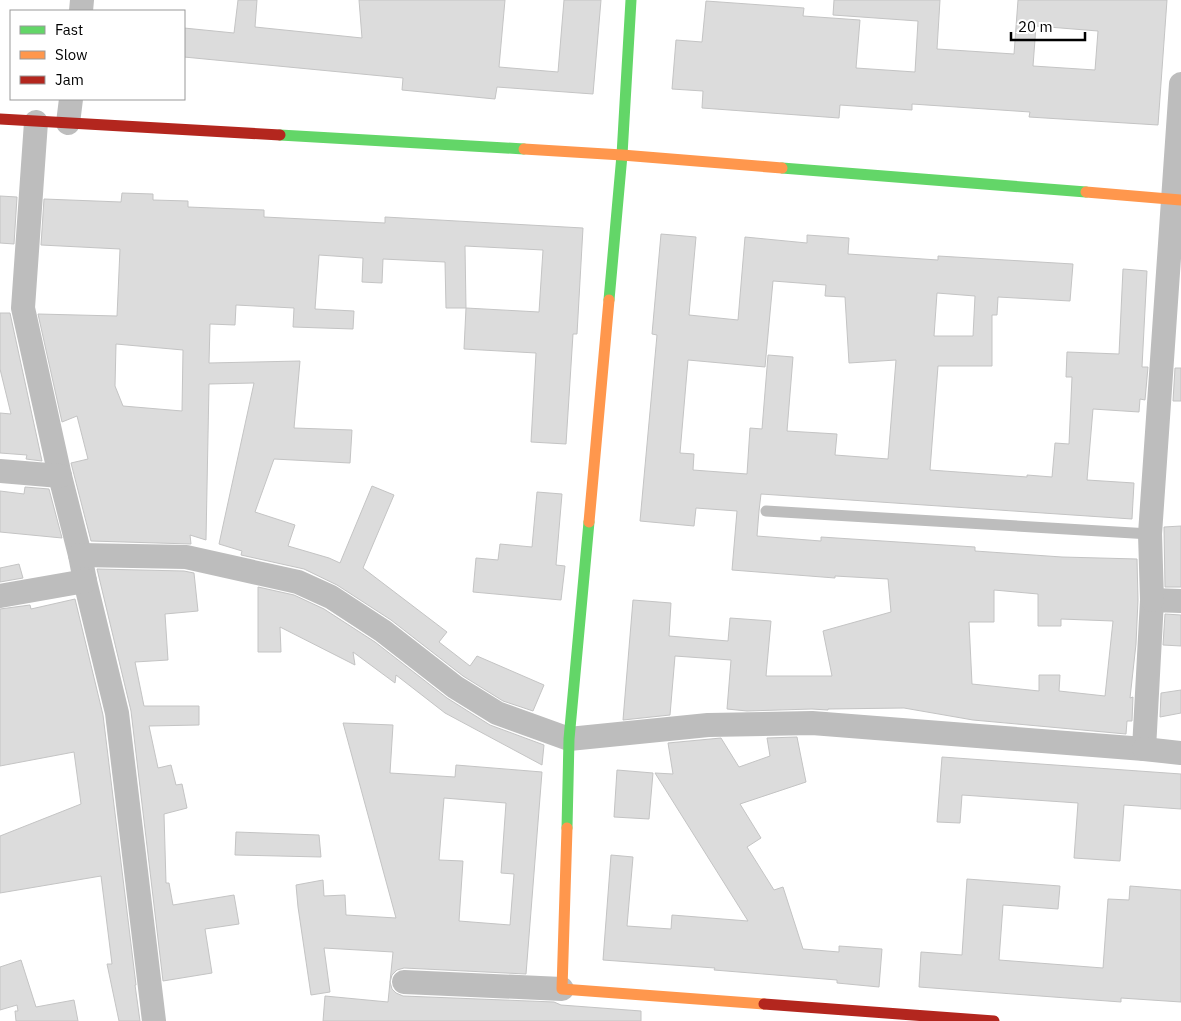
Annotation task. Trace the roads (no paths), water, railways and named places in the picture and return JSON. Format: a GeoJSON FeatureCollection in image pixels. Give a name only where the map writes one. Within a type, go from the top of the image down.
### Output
{"type":"FeatureCollection","features":[{"type":"Feature","properties":{"kind":"street"},"geometry":{"type":"LineString","coordinates":[[562,989],[569,740],[622,155],[631,0]]}},
{"type":"Feature","properties":{"kind":"street"},"geometry":{"type":"LineString","coordinates":[[1144,749],[1152,600],[1150,534],[1177,200],[1181,84]]}},
{"type":"Feature","properties":{"kind":"street"},"geometry":{"type":"LineString","coordinates":[[68,123],[71,100]]}},
{"type":"Feature","properties":{"kind":"street"},"geometry":{"type":"LineString","coordinates":[[0,119],[622,155],[1177,200]]}},
{"type":"Feature","properties":{"kind":"street"},"geometry":{"type":"LineString","coordinates":[[36,122],[23,308],[60,476],[117,713],[154,1021]]}},
{"type":"Feature","properties":{"kind":"street"},"geometry":{"type":"LineString","coordinates":[[0,471],[60,476]]}},
{"type":"Feature","properties":{"kind":"street"},"geometry":{"type":"LineString","coordinates":[[80,556],[186,557],[298,582],[331,597],[382,631],[455,687],[497,713],[569,740],[708,725],[812,723],[1144,749],[1181,754]]}},
{"type":"Feature","properties":{"kind":"street"},"geometry":{"type":"LineString","coordinates":[[0,596],[85,581]]}},
{"type":"Feature","properties":{"kind":"street"},"geometry":{"type":"LineString","coordinates":[[1152,600],[1181,601]]}},
{"type":"Feature","properties":{"kind":"street"},"geometry":{"type":"LineString","coordinates":[[404,982],[562,989],[994,1021]]}},
{"type":"Feature","properties":{"kind":"lane"},"geometry":{"type":"LineString","coordinates":[[766,511],[1150,534]]}}]}
